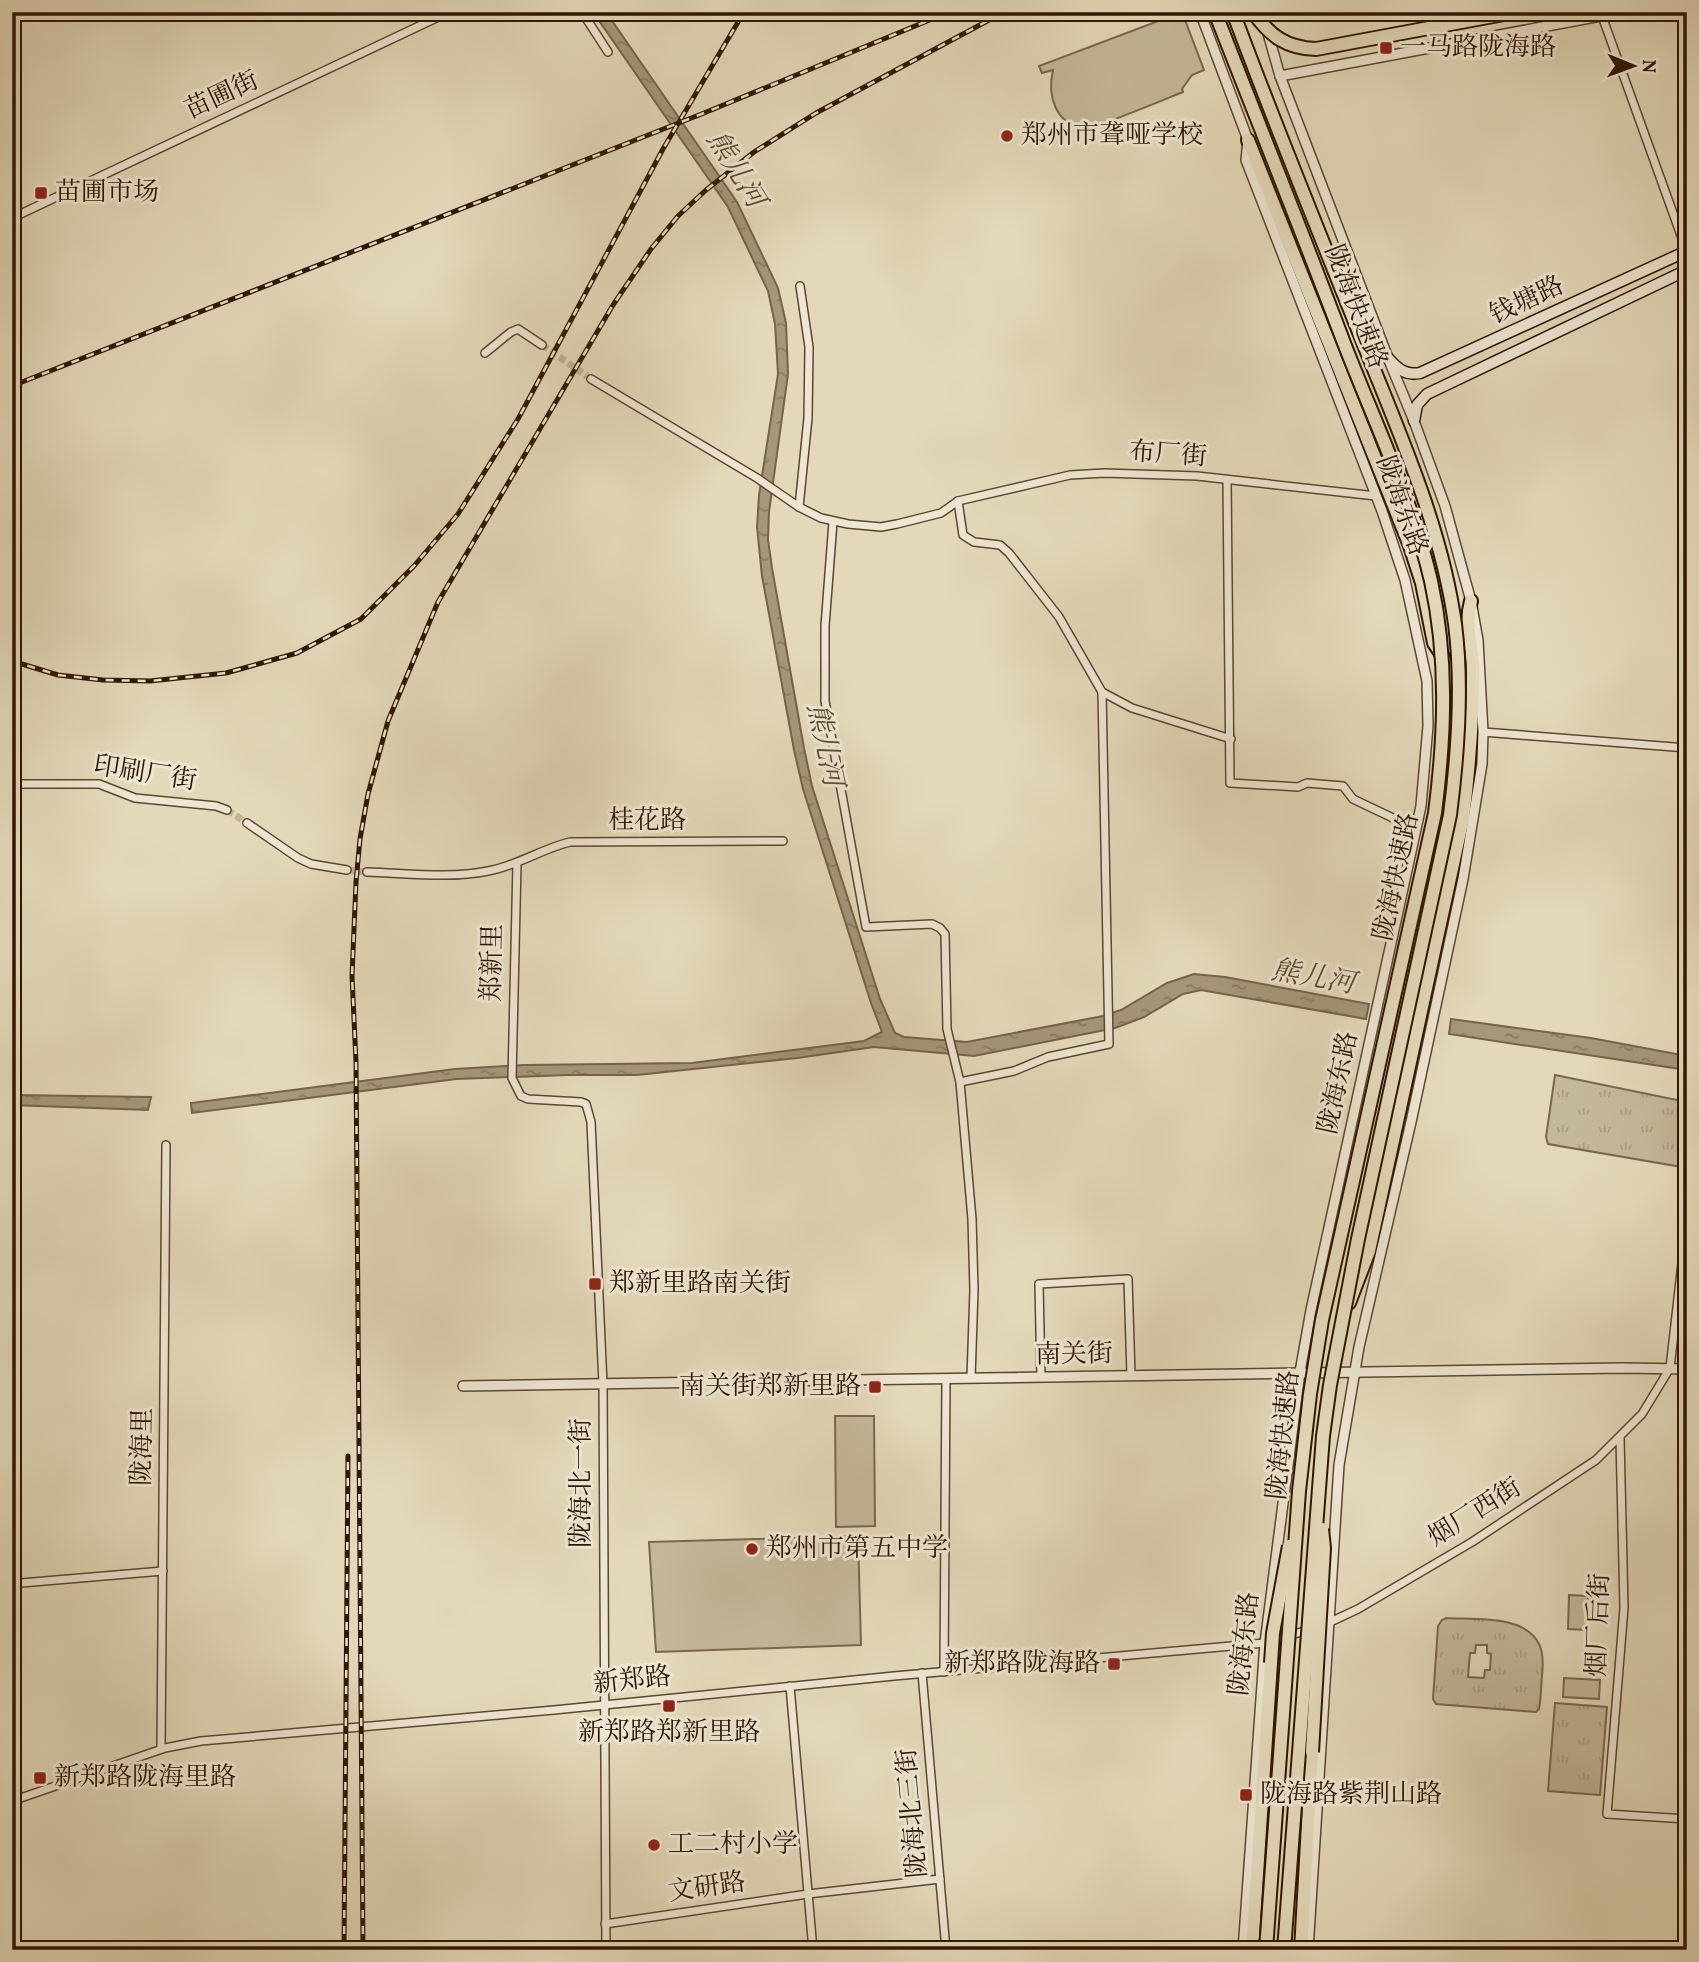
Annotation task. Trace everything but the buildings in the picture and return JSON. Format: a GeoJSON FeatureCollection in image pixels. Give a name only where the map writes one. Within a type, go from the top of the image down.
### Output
{"type":"FeatureCollection","features":[{"type":"Feature","properties":{"kind":"highway","name":"陇海快速路"},"geometry":{"type":"LineString","coordinates":[[1215,12],[1405,498],[1431,582],[1442,655],[1444,702],[1443,745],[1435,813],[1322,1320],[1308,1407],[1299,1491],[1266,1950]]}},
{"type":"Feature","properties":{"kind":"highway","name":"陇海快速路"},"geometry":{"type":"LineString","coordinates":[[1233,12],[1418,482],[1444,566],[1455,625],[1458,664],[1456,748],[1450,815],[1340,1328],[1323,1436],[1284,1950]]}},
{"type":"Feature","properties":{"kind":"highway"},"geometry":{"type":"LineString","coordinates":[[1253,12],[1264,28],[1280,41],[1301,48],[1316,49],[1515,12]]}},
{"type":"Feature","properties":{"kind":"highway"},"geometry":{"type":"LineString","coordinates":[[1248,140],[1410,546],[1422,583],[1434,643],[1442,655]]}},
{"type":"Feature","properties":{"kind":"highway"},"geometry":{"type":"LineString","coordinates":[[1340,1328],[1369,1251],[1465,801],[1473,669],[1467,617],[1471,601]]}},
{"type":"Feature","properties":{"kind":"highway"},"geometry":{"type":"LineString","coordinates":[[1252,1950],[1273,1633],[1299,1491]]}},
{"type":"Feature","properties":{"kind":"highway"},"geometry":{"type":"LineString","coordinates":[[1301,1950],[1324,1548],[1319,1493]]}},
{"type":"Feature","properties":{"kind":"main road","name":"钱塘路"},"geometry":{"type":"LineString","coordinates":[[1388,358],[1403,372],[1420,373],[1687,251]]}},
{"type":"Feature","properties":{"kind":"main road","name":"钱塘路"},"geometry":{"type":"LineString","coordinates":[[1414,421],[1417,405],[1427,394],[1687,270]]}},
{"type":"Feature","properties":{"kind":"street","name":"苗圃街"},"geometry":{"type":"LineString","coordinates":[[12,218],[449,12]]}},
{"type":"Feature","properties":{"kind":"street"},"geometry":{"type":"LineString","coordinates":[[582,12],[608,52]]}},
{"type":"Feature","properties":{"kind":"street","name":"陇海东路"},"geometry":{"type":"LineString","coordinates":[[1200,12],[1248,140],[1246,160],[1376,496],[1405,580],[1427,681],[1428,726],[1425,773],[1416,829],[1311,1310],[1300,1372],[1265,1643],[1243,1950]]}},
{"type":"Feature","properties":{"kind":"street","name":"陇海东路"},"geometry":{"type":"LineString","coordinates":[[1262,12],[1280,76],[1445,506],[1471,601],[1480,662],[1483,732],[1480,777],[1464,879],[1355,1372],[1339,1465],[1308,1950]]}},
{"type":"Feature","properties":{"kind":"street"},"geometry":{"type":"LineString","coordinates":[[1280,76],[1622,12]]}},
{"type":"Feature","properties":{"kind":"street"},"geometry":{"type":"LineString","coordinates":[[1602,16],[1687,251]]}},
{"type":"Feature","properties":{"kind":"street"},"geometry":{"type":"LineString","coordinates":[[799,506],[808,418],[809,347],[800,286]]}},
{"type":"Feature","properties":{"kind":"street"},"geometry":{"type":"LineString","coordinates":[[485,353],[518,329],[542,345]]}},
{"type":"Feature","properties":{"kind":"street","name":"布厂街"},"geometry":{"type":"LineString","coordinates":[[591,379],[758,478],[799,506],[833,522],[863,526],[897,524],[941,513],[958,501],[1070,475],[1155,473],[1376,496]]}},
{"type":"Feature","properties":{"kind":"street"},"geometry":{"type":"LineString","coordinates":[[1227,480],[1230,783],[1298,787],[1307,783],[1343,786],[1353,799],[1416,829]]}},
{"type":"Feature","properties":{"kind":"street"},"geometry":{"type":"LineString","coordinates":[[958,501],[963,535],[980,544],[1000,545],[1009,553],[1059,617],[1102,692],[1109,1044],[1048,1057],[1014,1071],[960,1082]]}},
{"type":"Feature","properties":{"kind":"street"},"geometry":{"type":"LineString","coordinates":[[833,522],[825,626],[825,701],[866,927],[932,924],[945,934],[947,1030],[960,1082],[972,1219],[974,1290],[971,1378]]}},
{"type":"Feature","properties":{"kind":"street"},"geometry":{"type":"LineString","coordinates":[[1102,692],[1132,708],[1231,739]]}},
{"type":"Feature","properties":{"kind":"street"},"geometry":{"type":"LineString","coordinates":[[1483,732],[1687,748]]}},
{"type":"Feature","properties":{"kind":"street","name":"印刷厂街"},"geometry":{"type":"LineString","coordinates":[[12,784],[99,784],[135,798],[216,806],[227,810]]}},
{"type":"Feature","properties":{"kind":"street"},"geometry":{"type":"LineString","coordinates":[[247,823],[298,858],[311,864],[347,870]]}},
{"type":"Feature","properties":{"kind":"street","name":"桂花路"},"geometry":{"type":"LineString","coordinates":[[517,864],[570,842],[783,841]]}},
{"type":"Feature","properties":{"kind":"street"},"geometry":{"type":"LineString","coordinates":[[368,873],[466,874],[517,864]]}},
{"type":"Feature","properties":{"kind":"street","name":"郑新里"},"geometry":{"type":"LineString","coordinates":[[512,1079],[517,864]]}},
{"type":"Feature","properties":{"kind":"street","name":"陇海北一街"},"geometry":{"type":"LineString","coordinates":[[512,1079],[521,1096],[528,1099],[580,1102],[586,1104],[589,1112],[603,1384],[606,1950]]}},
{"type":"Feature","properties":{"kind":"street","name":"陇海里"},"geometry":{"type":"LineString","coordinates":[[161,1749],[166,1145]]}},
{"type":"Feature","properties":{"kind":"street"},"geometry":{"type":"LineString","coordinates":[[1670,1368],[1687,1220]]}},
{"type":"Feature","properties":{"kind":"street"},"geometry":{"type":"LineString","coordinates":[[1041,1377],[1039,1284],[1128,1279],[1131,1375]]}},
{"type":"Feature","properties":{"kind":"street","name":"烟厂西街"},"geometry":{"type":"LineString","coordinates":[[1265,1643],[1331,1623],[1472,1542],[1596,1460],[1642,1414],[1670,1368]]}},
{"type":"Feature","properties":{"kind":"street","name":"南关街"},"geometry":{"type":"LineString","coordinates":[[463,1386],[1300,1372],[1687,1369]]}},
{"type":"Feature","properties":{"kind":"street"},"geometry":{"type":"LineString","coordinates":[[944,1672],[946,1378]]}},
{"type":"Feature","properties":{"kind":"street","name":"烟厂后街"},"geometry":{"type":"LineString","coordinates":[[1620,1438],[1624,1608],[1606,1814],[1687,1819]]}},
{"type":"Feature","properties":{"kind":"street"},"geometry":{"type":"LineString","coordinates":[[20,1583],[163,1571]]}},
{"type":"Feature","properties":{"kind":"street","name":"新郑路"},"geometry":{"type":"LineString","coordinates":[[12,1801],[161,1749],[201,1741],[1265,1643]]}},
{"type":"Feature","properties":{"kind":"street","name":"陇海北三街"},"geometry":{"type":"LineString","coordinates":[[922,1674],[946,1950]]}},
{"type":"Feature","properties":{"kind":"street"},"geometry":{"type":"LineString","coordinates":[[790,1686],[813,1950]]}},
{"type":"Feature","properties":{"kind":"street","name":"文研路"},"geometry":{"type":"LineString","coordinates":[[605,1924],[808,1894],[940,1879]]}},
{"type":"Feature","properties":{"kind":"green space"},"geometry":{"type":"Polygon","coordinates":[[[1182,12],[1204,70],[1192,75],[1182,89],[1183,92],[1091,127],[1075,126],[1060,115],[1051,89],[1053,70],[1042,73],[1039,66],[1182,12]]]}},
{"type":"Feature","properties":{"kind":"green space"},"geometry":{"type":"Polygon","coordinates":[[[1555,1075],[1687,1102],[1687,1137],[1682,1167],[1548,1144],[1546,1137],[1555,1075]]]}},
{"type":"Feature","properties":{"kind":"green space"},"geometry":{"type":"Polygon","coordinates":[[[835,1416],[874,1416],[875,1526],[836,1527],[835,1416]]]}},
{"type":"Feature","properties":{"kind":"green space"},"geometry":{"type":"Polygon","coordinates":[[[858,1536],[861,1645],[656,1652],[649,1542],[858,1536]]]}},
{"type":"Feature","properties":{"kind":"green space"},"geometry":{"type":"Polygon","coordinates":[[[1569,1595],[1588,1596],[1587,1630],[1568,1629],[1569,1595]]]}},
{"type":"Feature","properties":{"kind":"green space"},"geometry":{"type":"Polygon","coordinates":[[[1442,1620],[1497,1620],[1532,1634],[1541,1648],[1542,1655],[1539,1709],[1536,1712],[1436,1704],[1433,1699],[1438,1626],[1442,1620]],[[1476,1645],[1475,1653],[1470,1653],[1468,1677],[1484,1678],[1485,1670],[1490,1670],[1491,1654],[1487,1653],[1487,1645],[1476,1645]]]}},
{"type":"Feature","properties":{"kind":"green space"},"geometry":{"type":"Polygon","coordinates":[[[1564,1678],[1600,1680],[1599,1699],[1563,1697],[1564,1678]]]}},
{"type":"Feature","properties":{"kind":"green space"},"geometry":{"type":"Polygon","coordinates":[[[1555,1703],[1607,1707],[1600,1795],[1548,1791],[1555,1703]]]}},
{"type":"Feature","properties":{"kind":"water"},"geometry":{"type":"Polygon","coordinates":[[[593,12],[606,12],[737,202],[778,288],[786,323],[788,374],[769,512],[768,540],[772,568],[812,786],[880,999],[895,1033],[904,1037],[967,1042],[1103,1016],[1121,1010],[1167,983],[1194,974],[1225,977],[1369,1004],[1366,1019],[1201,990],[1183,994],[1144,1017],[1115,1028],[974,1056],[874,1047],[637,1075],[456,1079],[192,1113],[191,1103],[455,1069],[524,1065],[692,1063],[864,1041],[882,1032],[803,789],[762,576],[757,527],[759,495],[778,374],[775,324],[768,291],[728,207],[593,12]]]}},
{"type":"Feature","properties":{"kind":"water"},"geometry":{"type":"Polygon","coordinates":[[[1451,1019],[1591,1038],[1687,1056],[1687,1070],[1449,1034],[1451,1019]]]}},
{"type":"Feature","properties":{"kind":"water"},"geometry":{"type":"Polygon","coordinates":[[[12,1095],[151,1097],[148,1110],[12,1105],[12,1095]]]}},
{"type":"Feature","properties":{"kind":"tunnel"},"geometry":{"type":"LineString","coordinates":[[542,345],[591,379]]}},
{"type":"Feature","properties":{"kind":"tunnel"},"geometry":{"type":"LineString","coordinates":[[227,810],[247,823]]}},
{"type":"Feature","properties":{"kind":"tunnel"},"geometry":{"type":"LineString","coordinates":[[347,870],[367,872]]}},
{"type":"Feature","properties":{"kind":"railway"},"geometry":{"type":"LineString","coordinates":[[12,661],[58,675],[103,680],[150,681],[226,673],[297,653],[361,619],[414,566],[458,514],[518,419],[663,149],[744,12]]}},
{"type":"Feature","properties":{"kind":"railway"},"geometry":{"type":"LineString","coordinates":[[12,386],[704,113],[949,12]]}},
{"type":"Feature","properties":{"kind":"railway"},"geometry":{"type":"LineString","coordinates":[[363,1950],[356,1062],[352,976],[360,839],[368,794],[388,721],[438,602],[613,305],[651,249],[678,216],[754,152],[816,113],[1004,12]]}},
{"type":"Feature","properties":{"kind":"railway"},"geometry":{"type":"LineString","coordinates":[[344,1950],[348,1456]]}},
{"type":"Feature","properties":{"kind":"railway"},"geometry":{"type":"LineString","coordinates":[[12,1945],[17,1950]]}},
{"type":"Feature","properties":{"kind":"place","name":"一马路陇海路"},"geometry":{"type":"Point","coordinates":[1386,48]}},
{"type":"Feature","properties":{"kind":"place","name":"郑州市聋哑学校"},"geometry":{"type":"Point","coordinates":[1007,136]}},
{"type":"Feature","properties":{"kind":"place","name":"苗圃市场"},"geometry":{"type":"Point","coordinates":[41,193]}},
{"type":"Feature","properties":{"kind":"place","name":"郑新里路南关街"},"geometry":{"type":"Point","coordinates":[595,1284]}},
{"type":"Feature","properties":{"kind":"place","name":"南关街郑新里路"},"geometry":{"type":"Point","coordinates":[875,1387]}},
{"type":"Feature","properties":{"kind":"place","name":"郑州市第五中学"},"geometry":{"type":"Point","coordinates":[752,1549]}},
{"type":"Feature","properties":{"kind":"place","name":"新郑路陇海路"},"geometry":{"type":"Point","coordinates":[1114,1664]}},
{"type":"Feature","properties":{"kind":"place","name":"新郑路郑新里路"},"geometry":{"type":"Point","coordinates":[669,1706]}},
{"type":"Feature","properties":{"kind":"place","name":"新郑路陇海里路"},"geometry":{"type":"Point","coordinates":[40,1778]}},
{"type":"Feature","properties":{"kind":"place","name":"陇海路紫荆山路"},"geometry":{"type":"Point","coordinates":[1246,1795]}},
{"type":"Feature","properties":{"kind":"place","name":"工二村小学"},"geometry":{"type":"Point","coordinates":[654,1845]}},
{"type":"Feature","properties":{"kind":"water label","name":"熊儿河"},"geometry":{"type":"Point","coordinates":[735,170]}},
{"type":"Feature","properties":{"kind":"water label","name":"熊儿河"},"geometry":{"type":"Point","coordinates":[824,745]}},
{"type":"Feature","properties":{"kind":"water label","name":"熊儿河"},"geometry":{"type":"Point","coordinates":[1313,978]}}]}
